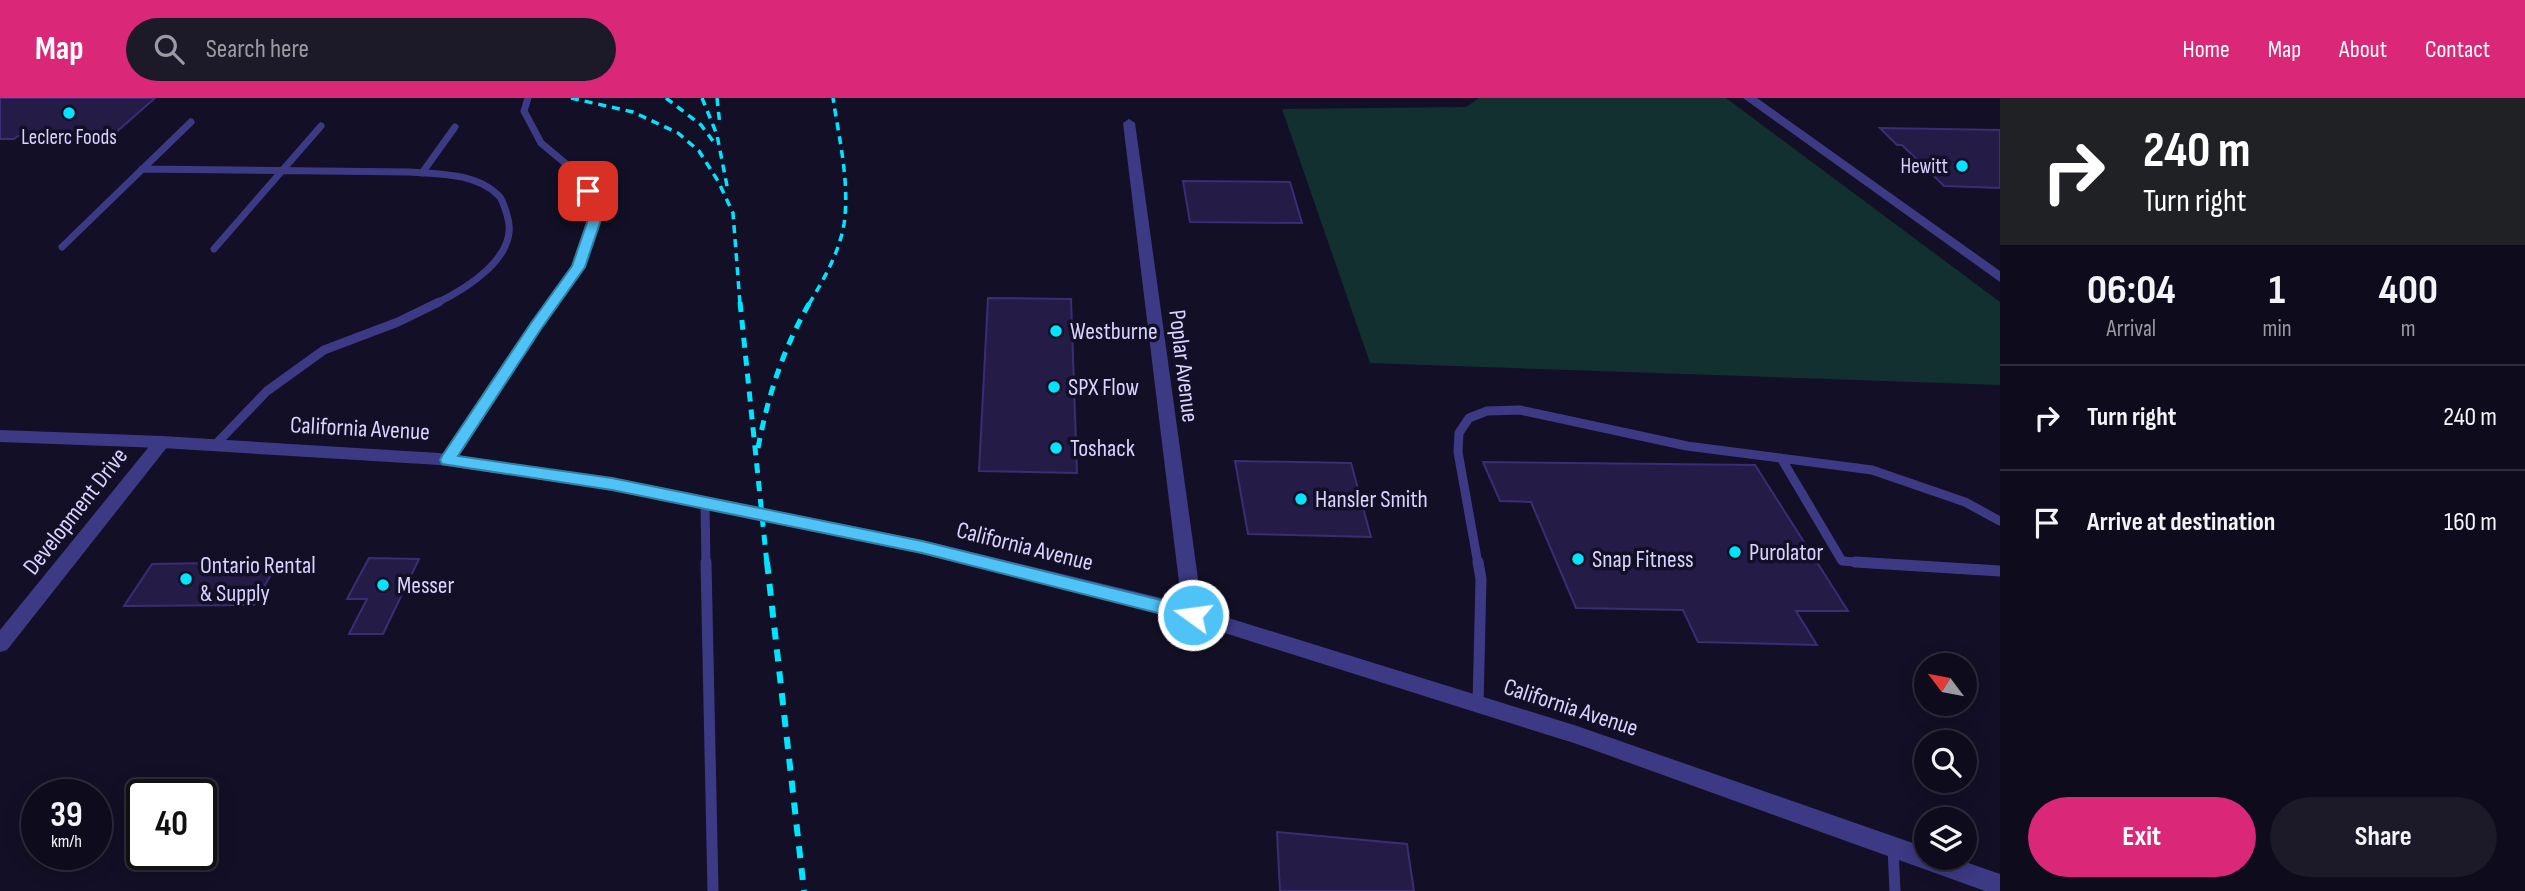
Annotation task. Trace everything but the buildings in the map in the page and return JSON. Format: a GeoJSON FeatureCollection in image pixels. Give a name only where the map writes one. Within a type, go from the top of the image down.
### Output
{"type":"FeatureCollection","features":[{"type":"Feature","properties":{"kind":"street"},"geometry":{"type":"LineString","coordinates":[[1749,98],[2000,278]]}},
{"type":"Feature","properties":{"kind":"street","name":"Poplar Avenue"},"geometry":{"type":"LineString","coordinates":[[1129,122],[1193,615]]}},
{"type":"Feature","properties":{"kind":"street","name":"California Avenue"},"geometry":{"type":"LineString","coordinates":[[0,436],[162,442],[448,460],[612,484],[922,547],[1193,615],[1577,735],[2000,885]]}},
{"type":"Feature","properties":{"kind":"street","name":"Development Drive"},"geometry":{"type":"LineString","coordinates":[[0,644],[162,442]]}},
{"type":"Feature","properties":{"kind":"lane"},"geometry":{"type":"LineString","coordinates":[[448,460],[535,326],[579,267],[598,208],[577,173],[541,143],[524,111],[528,98]]}},
{"type":"Feature","properties":{"kind":"lane"},"geometry":{"type":"LineString","coordinates":[[62,247],[191,122]]}},
{"type":"Feature","properties":{"kind":"lane"},"geometry":{"type":"LineString","coordinates":[[214,248],[321,126]]}},
{"type":"Feature","properties":{"kind":"lane"},"geometry":{"type":"LineString","coordinates":[[422,173],[455,127]]}},
{"type":"Feature","properties":{"kind":"lane"},"geometry":{"type":"LineString","coordinates":[[142,169],[451,175],[479,183],[500,196],[511,227],[502,255],[460,292],[398,322],[324,350],[267,391],[215,446]]}},
{"type":"Feature","properties":{"kind":"lane"},"geometry":{"type":"LineString","coordinates":[[1478,704],[1481,579],[1458,452],[1459,433],[1469,418],[1487,411],[1520,410],[1687,446],[1872,470],[1965,502],[2000,521]]}},
{"type":"Feature","properties":{"kind":"lane"},"geometry":{"type":"LineString","coordinates":[[1782,458],[1842,561],[2000,571]]}},
{"type":"Feature","properties":{"kind":"lane"},"geometry":{"type":"LineString","coordinates":[[705,503],[713,891]]}},
{"type":"Feature","properties":{"kind":"lane"},"geometry":{"type":"LineString","coordinates":[[1892,847],[1895,891]]}},
{"type":"Feature","properties":{"kind":"green space"},"geometry":{"type":"Polygon","coordinates":[[[1479,98],[1726,98],[2000,302],[2000,385],[1370,363],[1282,109],[1466,107],[1479,98]]]}},
{"type":"Feature","properties":{"kind":"railway"},"geometry":{"type":"LineString","coordinates":[[571,98],[633,112],[678,133],[699,151],[718,181],[733,213],[740,304]]}},
{"type":"Feature","properties":{"kind":"railway"},"geometry":{"type":"LineString","coordinates":[[666,98],[701,125],[716,145]]}},
{"type":"Feature","properties":{"kind":"railway"},"geometry":{"type":"LineString","coordinates":[[702,98],[717,135],[728,191]]}},
{"type":"Feature","properties":{"kind":"railway"},"geometry":{"type":"LineString","coordinates":[[717,98],[720,126]]}},
{"type":"Feature","properties":{"kind":"railway"},"geometry":{"type":"LineString","coordinates":[[809,304],[835,255],[844,224],[845,177],[833,98]]}},
{"type":"Feature","properties":{"kind":"railway"},"geometry":{"type":"LineString","coordinates":[[740,302],[767,564]]}},
{"type":"Feature","properties":{"kind":"railway"},"geometry":{"type":"LineString","coordinates":[[758,448],[778,373],[810,302]]}},
{"type":"Feature","properties":{"kind":"railway"},"geometry":{"type":"LineString","coordinates":[[767,562],[804,891]]}},
{"type":"Feature","properties":{"kind":"place","name":"Leclerc Foods"},"geometry":{"type":"Point","coordinates":[69,113]}},
{"type":"Feature","properties":{"kind":"place","name":"Hewitt"},"geometry":{"type":"Point","coordinates":[1962,166]}},
{"type":"Feature","properties":{"kind":"place","name":"Westburne"},"geometry":{"type":"Point","coordinates":[1056,331]}},
{"type":"Feature","properties":{"kind":"place","name":"SPX Flow"},"geometry":{"type":"Point","coordinates":[1054,387]}},
{"type":"Feature","properties":{"kind":"place","name":"Toshack"},"geometry":{"type":"Point","coordinates":[1056,448]}},
{"type":"Feature","properties":{"kind":"place","name":"Hansler Smith"},"geometry":{"type":"Point","coordinates":[1301,499]}},
{"type":"Feature","properties":{"kind":"place","name":"Purolator"},"geometry":{"type":"Point","coordinates":[1735,552]}},
{"type":"Feature","properties":{"kind":"place","name":"Snap Fitness"},"geometry":{"type":"Point","coordinates":[1578,559]}},
{"type":"Feature","properties":{"kind":"place","name":"Ontario Rental & Supply"},"geometry":{"type":"Point","coordinates":[186,579]}},
{"type":"Feature","properties":{"kind":"place","name":"Messer"},"geometry":{"type":"Point","coordinates":[383,585]}},
{"type":"Feature","properties":{"kind":"route"},"geometry":{"type":"LineString","coordinates":[[588,191],[598,208],[579,267],[535,326],[448,460],[612,484],[922,547],[1193,615]]}}]}
